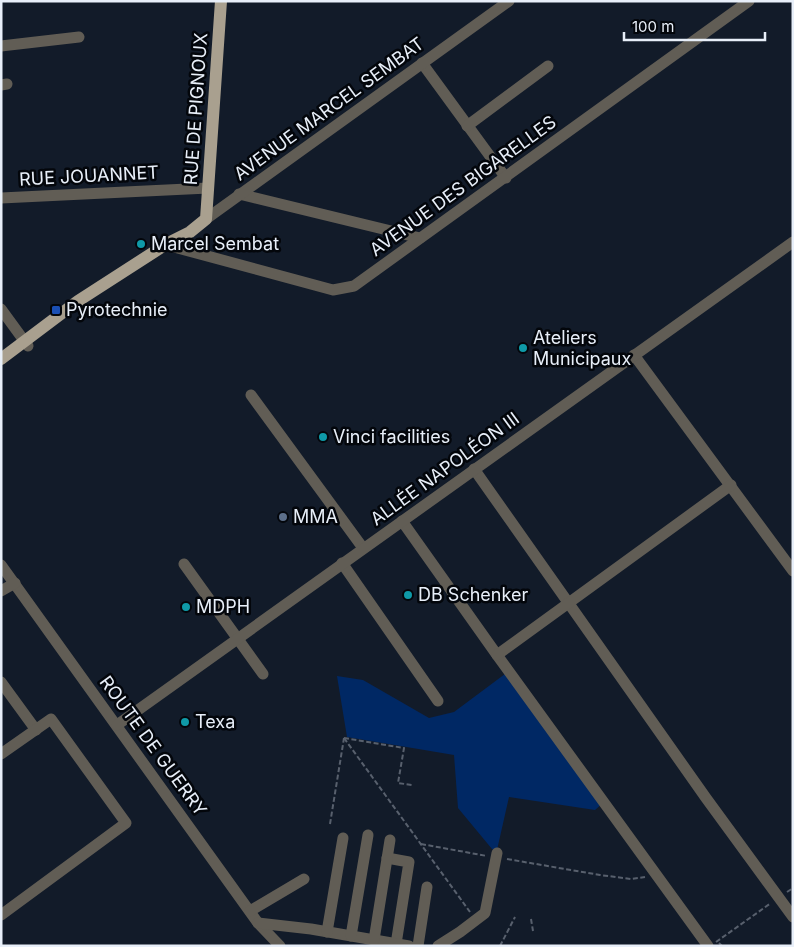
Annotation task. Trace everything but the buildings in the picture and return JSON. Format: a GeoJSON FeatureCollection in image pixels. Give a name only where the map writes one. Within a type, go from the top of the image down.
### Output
{"type":"FeatureCollection","features":[{"type":"Feature","properties":{"kind":"main road","name":"RUE DE PIGNOUX"},"geometry":{"type":"LineString","coordinates":[[206,219],[221,1]]}},
{"type":"Feature","properties":{"kind":"main road","name":"AVENUE MARCEL SEMBAT"},"geometry":{"type":"LineString","coordinates":[[26,344],[78,301],[171,245],[206,219]]}},
{"type":"Feature","properties":{"kind":"main road"},"geometry":{"type":"LineString","coordinates":[[1,359],[26,344]]}},
{"type":"Feature","properties":{"kind":"main road"},"geometry":{"type":"LineString","coordinates":[[1,366],[26,344]]}},
{"type":"Feature","properties":{"kind":"street","name":"AVENUE MARCEL SEMBAT"},"geometry":{"type":"LineString","coordinates":[[206,219],[510,1]]}},
{"type":"Feature","properties":{"kind":"street","name":"AVENUE DES BIGARELLES"},"geometry":{"type":"LineString","coordinates":[[171,245],[332,290],[354,286],[749,1]]}},
{"type":"Feature","properties":{"kind":"street"},"geometry":{"type":"LineString","coordinates":[[1,46],[79,37]]}},
{"type":"Feature","properties":{"kind":"street"},"geometry":{"type":"LineString","coordinates":[[422,63],[506,178]]}},
{"type":"Feature","properties":{"kind":"street"},"geometry":{"type":"LineString","coordinates":[[468,126],[548,66]]}},
{"type":"Feature","properties":{"kind":"street","name":"RUE JOUANNET"},"geometry":{"type":"LineString","coordinates":[[1,198],[208,188]]}},
{"type":"Feature","properties":{"kind":"street"},"geometry":{"type":"LineString","coordinates":[[239,194],[420,238]]}},
{"type":"Feature","properties":{"kind":"street","name":"ALLÉE NAPOLÉON III"},"geometry":{"type":"LineString","coordinates":[[117,725],[793,242]]}},
{"type":"Feature","properties":{"kind":"street"},"geometry":{"type":"LineString","coordinates":[[1,309],[26,344]]}},
{"type":"Feature","properties":{"kind":"street"},"geometry":{"type":"LineString","coordinates":[[634,355],[793,571]]}},
{"type":"Feature","properties":{"kind":"street"},"geometry":{"type":"LineString","coordinates":[[251,395],[363,548]]}},
{"type":"Feature","properties":{"kind":"street"},"geometry":{"type":"LineString","coordinates":[[474,469],[793,917]]}},
{"type":"Feature","properties":{"kind":"street"},"geometry":{"type":"LineString","coordinates":[[497,655],[731,485]]}},
{"type":"Feature","properties":{"kind":"street"},"geometry":{"type":"LineString","coordinates":[[402,521],[657,875],[712,945]]}},
{"type":"Feature","properties":{"kind":"street"},"geometry":{"type":"LineString","coordinates":[[342,563],[438,701]]}},
{"type":"Feature","properties":{"kind":"street"},"geometry":{"type":"LineString","coordinates":[[184,564],[263,674]]}},
{"type":"Feature","properties":{"kind":"street","name":"ROUTE DE GUERRY"},"geometry":{"type":"LineString","coordinates":[[1,565],[258,923],[280,946]]}},
{"type":"Feature","properties":{"kind":"street"},"geometry":{"type":"LineString","coordinates":[[1,591],[15,583]]}},
{"type":"Feature","properties":{"kind":"street"},"geometry":{"type":"LineString","coordinates":[[1,682],[36,730]]}},
{"type":"Feature","properties":{"kind":"street"},"geometry":{"type":"LineString","coordinates":[[1,754],[52,719],[126,823],[1,914]]}},
{"type":"Feature","properties":{"kind":"street"},"geometry":{"type":"LineString","coordinates":[[352,936],[368,835]]}},
{"type":"Feature","properties":{"kind":"street"},"geometry":{"type":"LineString","coordinates":[[327,932],[343,838]]}},
{"type":"Feature","properties":{"kind":"street"},"geometry":{"type":"LineString","coordinates":[[374,940],[390,840]]}},
{"type":"Feature","properties":{"kind":"street"},"geometry":{"type":"LineString","coordinates":[[438,946],[485,913],[496,855]]}},
{"type":"Feature","properties":{"kind":"street"},"geometry":{"type":"LineString","coordinates":[[387,858],[409,862],[396,944]]}},
{"type":"Feature","properties":{"kind":"street"},"geometry":{"type":"LineString","coordinates":[[250,911],[304,879]]}},
{"type":"Feature","properties":{"kind":"street"},"geometry":{"type":"LineString","coordinates":[[418,946],[427,887]]}},
{"type":"Feature","properties":{"kind":"street"},"geometry":{"type":"LineString","coordinates":[[258,923],[409,946]]}},
{"type":"Feature","properties":{"kind":"path"},"geometry":{"type":"LineString","coordinates":[[344,738],[404,748],[398,783],[412,785]]}},
{"type":"Feature","properties":{"kind":"path"},"geometry":{"type":"LineString","coordinates":[[330,824],[344,738]]}},
{"type":"Feature","properties":{"kind":"path"},"geometry":{"type":"LineString","coordinates":[[344,738],[476,920]]}},
{"type":"Feature","properties":{"kind":"path"},"geometry":{"type":"LineString","coordinates":[[421,844],[496,855],[600,875],[631,878],[657,875]]}},
{"type":"Feature","properties":{"kind":"path"},"geometry":{"type":"LineString","coordinates":[[712,945],[793,888]]}},
{"type":"Feature","properties":{"kind":"path"},"geometry":{"type":"LineString","coordinates":[[500,946],[515,917]]}},
{"type":"Feature","properties":{"kind":"path"},"geometry":{"type":"LineString","coordinates":[[531,919],[533,931]]}},
{"type":"Feature","properties":{"kind":"path"},"geometry":{"type":"LineString","coordinates":[[712,945],[722,946]]}},
{"type":"Feature","properties":{"kind":"shaded area"},"geometry":{"type":"Polygon","coordinates":[[[509,671],[604,802],[595,810],[509,797],[497,850],[492,849],[458,808],[454,755],[347,737],[337,676],[363,680],[429,718],[454,712],[509,671]]]}},
{"type":"Feature","properties":{"kind":"place","name":"Marcel Sembat"},"geometry":{"type":"Point","coordinates":[141,244]}},
{"type":"Feature","properties":{"kind":"place","name":"Pyrotechnie"},"geometry":{"type":"Point","coordinates":[56,310]}},
{"type":"Feature","properties":{"kind":"place","name":"Ateliers Municipaux"},"geometry":{"type":"Point","coordinates":[523,348]}},
{"type":"Feature","properties":{"kind":"place","name":"Vinci facilities"},"geometry":{"type":"Point","coordinates":[323,437]}},
{"type":"Feature","properties":{"kind":"place","name":"MMA"},"geometry":{"type":"Point","coordinates":[283,517]}},
{"type":"Feature","properties":{"kind":"place","name":"DB Schenker"},"geometry":{"type":"Point","coordinates":[408,595]}},
{"type":"Feature","properties":{"kind":"place","name":"MDPH"},"geometry":{"type":"Point","coordinates":[186,607]}},
{"type":"Feature","properties":{"kind":"place","name":"Texa"},"geometry":{"type":"Point","coordinates":[185,722]}}]}
